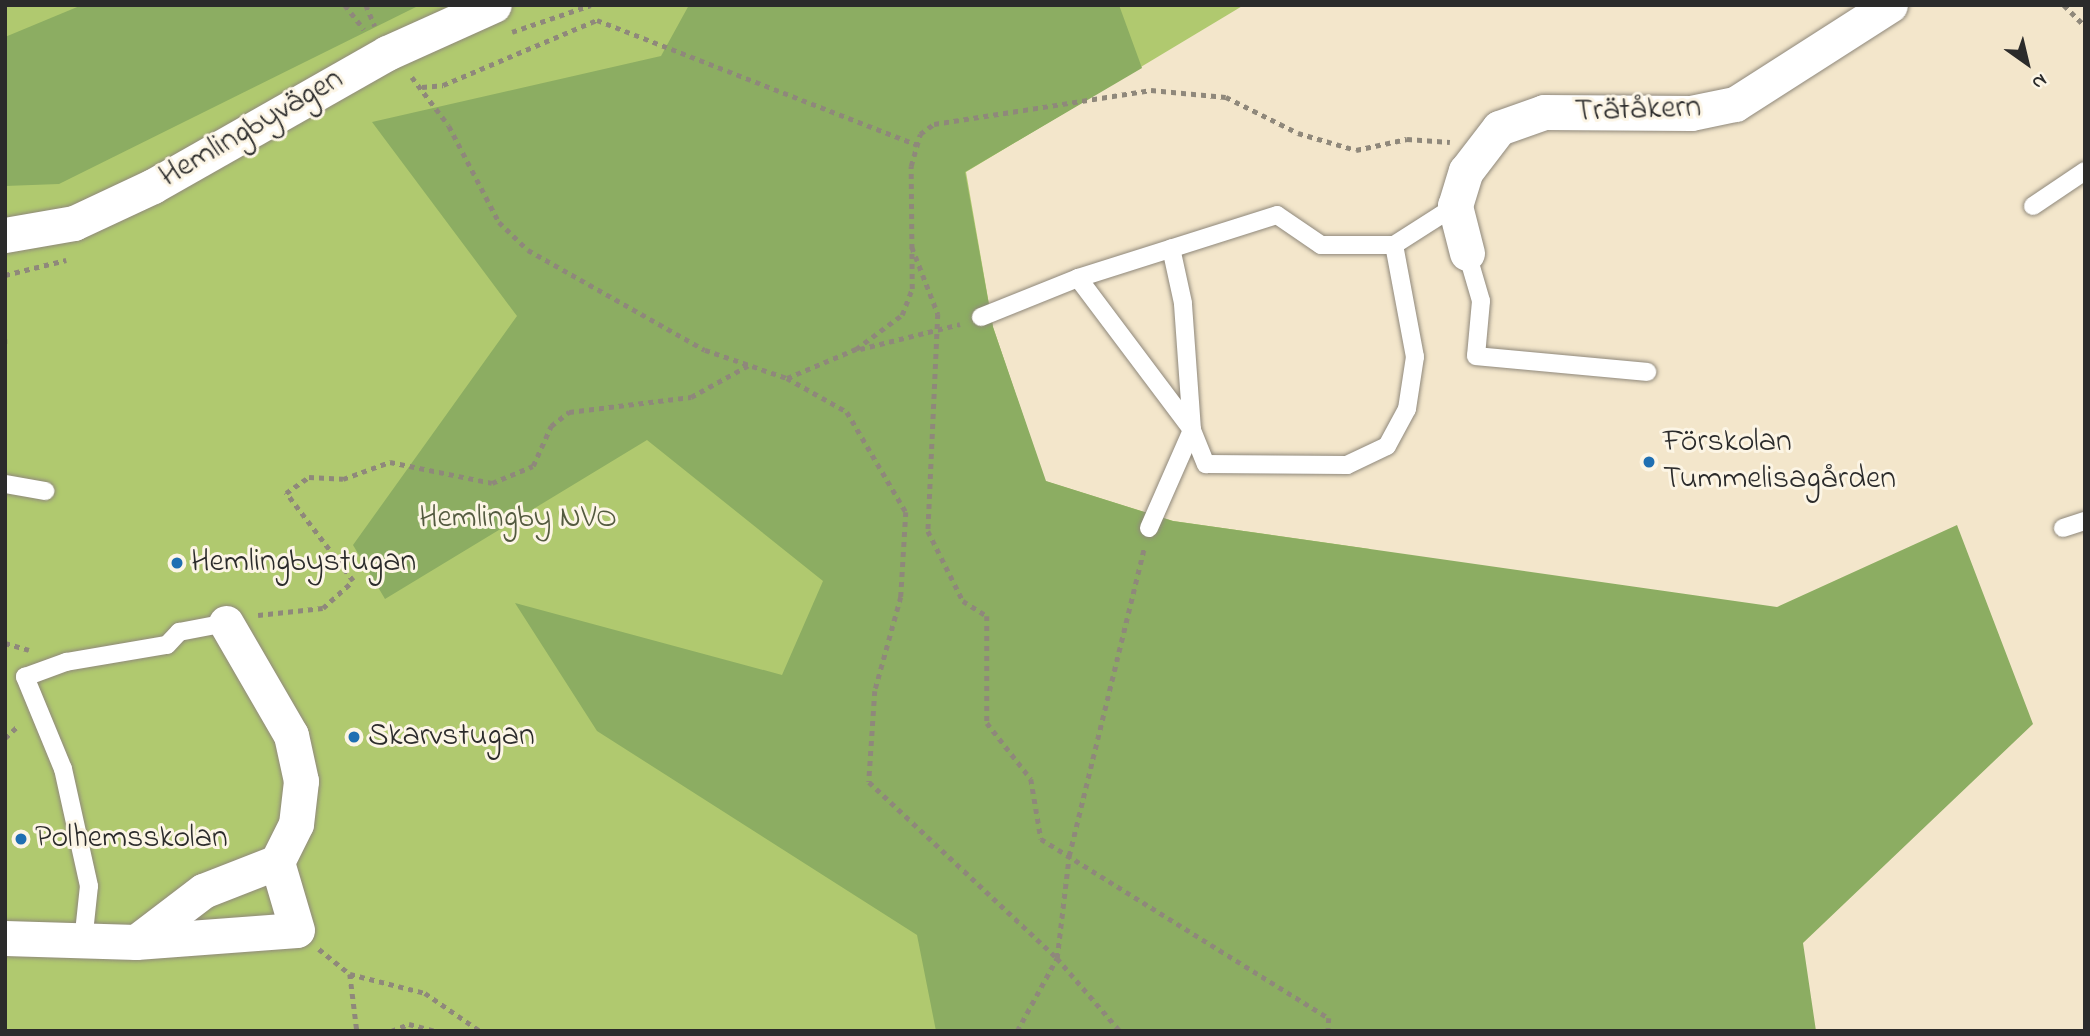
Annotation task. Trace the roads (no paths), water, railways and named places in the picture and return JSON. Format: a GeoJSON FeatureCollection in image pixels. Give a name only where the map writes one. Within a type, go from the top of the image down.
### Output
{"type":"FeatureCollection","features":[{"type":"Feature","properties":{"kind":"street","name":"Hemlingbyvägen"},"geometry":{"type":"LineString","coordinates":[[5,235],[96,213],[387,53],[494,5]]}},
{"type":"Feature","properties":{"kind":"street","name":"Trätåkern"},"geometry":{"type":"LineString","coordinates":[[1455,206],[1482,144],[1499,128],[1544,112],[1691,113],[1735,104],[1890,5]]}},
{"type":"Feature","properties":{"kind":"street"},"geometry":{"type":"LineString","coordinates":[[1455,206],[1467,253]]}},
{"type":"Feature","properties":{"kind":"street"},"geometry":{"type":"LineString","coordinates":[[136,942],[202,891],[277,862],[296,824],[299,770],[268,687],[226,623]]}},
{"type":"Feature","properties":{"kind":"street"},"geometry":{"type":"LineString","coordinates":[[5,938],[136,942],[297,930],[277,862]]}},
{"type":"Feature","properties":{"kind":"lane"},"geometry":{"type":"LineString","coordinates":[[2033,206],[2085,171]]}},
{"type":"Feature","properties":{"kind":"lane"},"geometry":{"type":"LineString","coordinates":[[981,317],[1078,278],[1277,215],[1321,244],[1394,246],[1455,206]]}},
{"type":"Feature","properties":{"kind":"lane"},"geometry":{"type":"LineString","coordinates":[[1078,278],[1192,430],[1206,464],[1346,465],[1387,446],[1407,409],[1415,357],[1394,246]]}},
{"type":"Feature","properties":{"kind":"lane"},"geometry":{"type":"LineString","coordinates":[[1150,528],[1192,430],[1183,303],[1171,248]]}},
{"type":"Feature","properties":{"kind":"lane"},"geometry":{"type":"LineString","coordinates":[[1467,253],[1480,301],[1476,356],[1647,372]]}},
{"type":"Feature","properties":{"kind":"lane"},"geometry":{"type":"LineString","coordinates":[[5,484],[45,491]]}},
{"type":"Feature","properties":{"kind":"lane"},"geometry":{"type":"LineString","coordinates":[[2063,528],[2085,521]]}},
{"type":"Feature","properties":{"kind":"lane"},"geometry":{"type":"LineString","coordinates":[[83,942],[89,886],[63,769],[25,677],[66,662],[167,645],[179,632],[226,623]]}},
{"type":"Feature","properties":{"kind":"place","name":"Förskolan Tummelisagården"},"geometry":{"type":"Point","coordinates":[1649,462]}},
{"type":"Feature","properties":{"kind":"place","name":"Hemlingbystugan"},"geometry":{"type":"Point","coordinates":[177,563]}},
{"type":"Feature","properties":{"kind":"place","name":"Skarvstugan"},"geometry":{"type":"Point","coordinates":[354,737]}},
{"type":"Feature","properties":{"kind":"place","name":"Polhemsskolan"},"geometry":{"type":"Point","coordinates":[21,839]}},
{"type":"Feature","properties":{"kind":"park label","name":"Hemlingby NVO"},"geometry":{"type":"Point","coordinates":[518,519]}}]}
